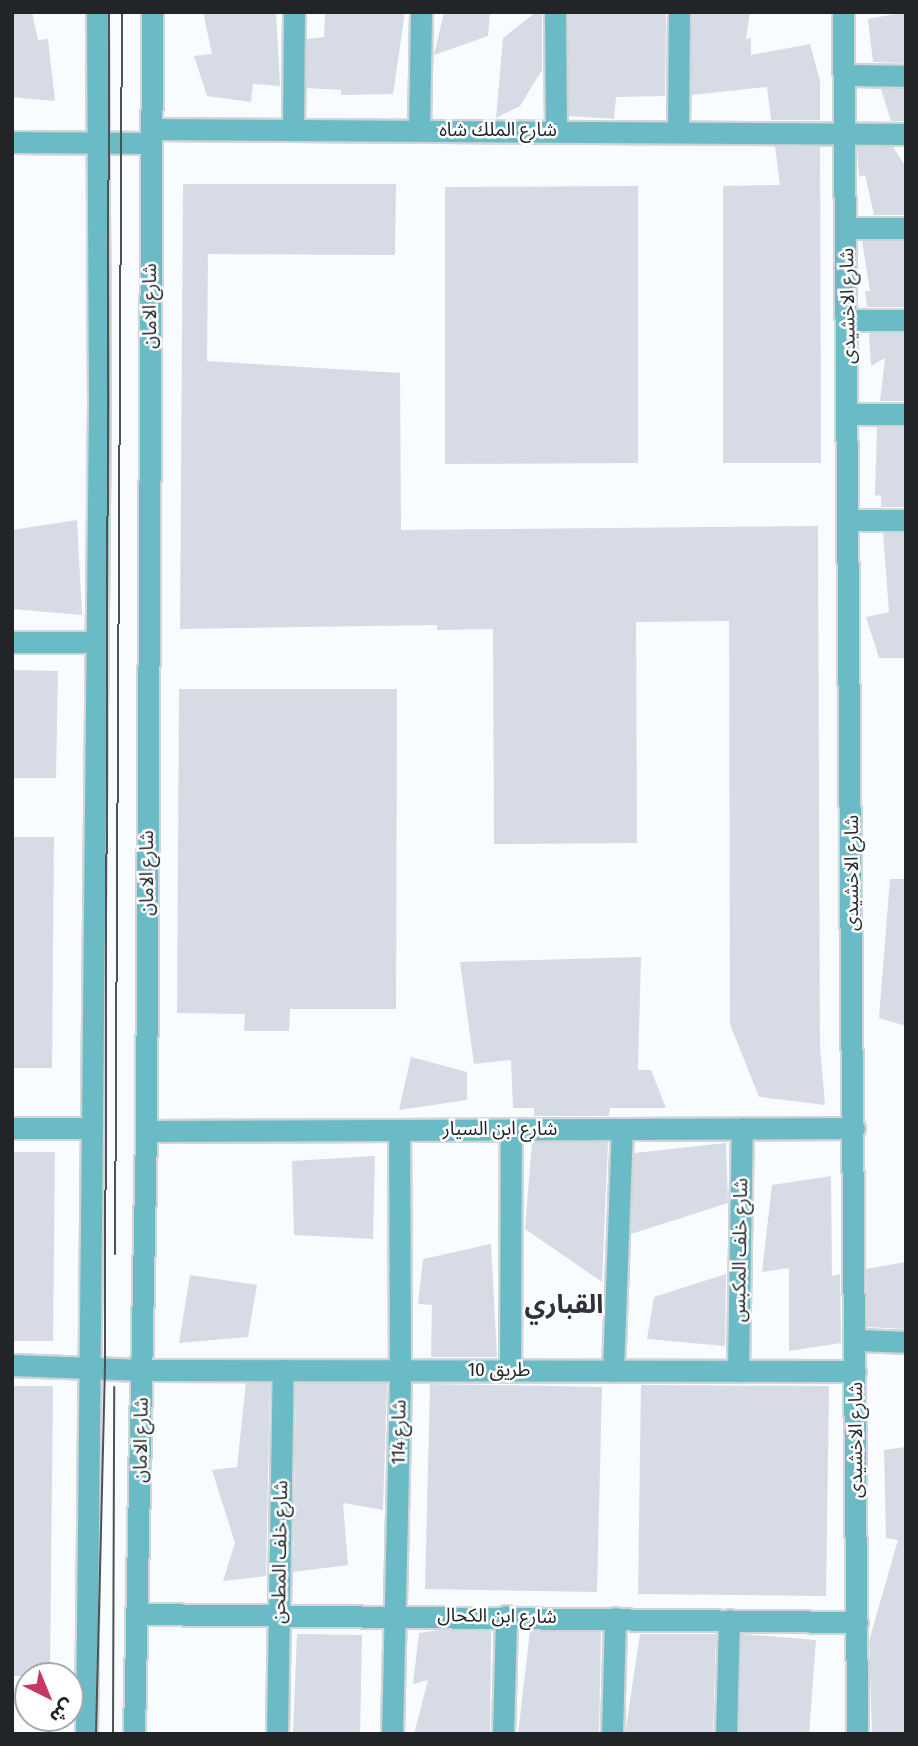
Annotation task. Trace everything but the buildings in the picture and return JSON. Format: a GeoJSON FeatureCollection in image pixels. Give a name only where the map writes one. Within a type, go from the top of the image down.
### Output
{"type":"FeatureCollection","features":[{"type":"Feature","properties":{"kind":"street"},"geometry":{"type":"LineString","coordinates":[[86,1734],[97,12]]}},
{"type":"Feature","properties":{"kind":"street","name":"شارع الامان"},"geometry":{"type":"LineString","coordinates":[[134,1734],[146,1131],[152,12]]}},
{"type":"Feature","properties":{"kind":"street"},"geometry":{"type":"LineString","coordinates":[[293,130],[294,12]]}},
{"type":"Feature","properties":{"kind":"street"},"geometry":{"type":"LineString","coordinates":[[419,130],[421,12]]}},
{"type":"Feature","properties":{"kind":"street"},"geometry":{"type":"LineString","coordinates":[[555,12],[556,130]]}},
{"type":"Feature","properties":{"kind":"street"},"geometry":{"type":"LineString","coordinates":[[678,131],[679,12]]}},
{"type":"Feature","properties":{"kind":"street","name":"شارع الاخشيدى"},"geometry":{"type":"LineString","coordinates":[[843,12],[850,520],[857,1734]]}},
{"type":"Feature","properties":{"kind":"street"},"geometry":{"type":"LineString","coordinates":[[845,75],[906,76]]}},
{"type":"Feature","properties":{"kind":"street","name":"شارع الملك شاه"},"geometry":{"type":"LineString","coordinates":[[12,142],[96,143],[151,136],[293,130],[845,131],[906,134]]}},
{"type":"Feature","properties":{"kind":"street"},"geometry":{"type":"LineString","coordinates":[[847,228],[906,228]]}},
{"type":"Feature","properties":{"kind":"street"},"geometry":{"type":"LineString","coordinates":[[848,320],[906,320]]}},
{"type":"Feature","properties":{"kind":"street"},"geometry":{"type":"LineString","coordinates":[[849,414],[906,414]]}},
{"type":"Feature","properties":{"kind":"street"},"geometry":{"type":"LineString","coordinates":[[850,520],[906,520]]}},
{"type":"Feature","properties":{"kind":"street"},"geometry":{"type":"LineString","coordinates":[[12,642],[95,642]]}},
{"type":"Feature","properties":{"kind":"street"},"geometry":{"type":"LineString","coordinates":[[12,1128],[90,1128]]}},
{"type":"Feature","properties":{"kind":"street","name":"شارع خلف المكبس"},"geometry":{"type":"LineString","coordinates":[[738,1371],[742,1128]]}},
{"type":"Feature","properties":{"kind":"street","name":"شارع ابن السيار"},"geometry":{"type":"LineString","coordinates":[[146,1131],[854,1128]]}},
{"type":"Feature","properties":{"kind":"street"},"geometry":{"type":"LineString","coordinates":[[510,1371],[511,1129]]}},
{"type":"Feature","properties":{"kind":"street"},"geometry":{"type":"LineString","coordinates":[[613,1371],[622,1129]]}},
{"type":"Feature","properties":{"kind":"street","name":"شارع 114"},"geometry":{"type":"LineString","coordinates":[[392,1734],[400,1369],[399,1130]]}},
{"type":"Feature","properties":{"kind":"street"},"geometry":{"type":"LineString","coordinates":[[855,1340],[906,1342]]}},
{"type":"Feature","properties":{"kind":"street","name":"طريق 10"},"geometry":{"type":"LineString","coordinates":[[12,1365],[90,1365],[143,1370],[855,1371]]}},
{"type":"Feature","properties":{"kind":"street","name":"شارع خلف المطحن"},"geometry":{"type":"LineString","coordinates":[[277,1734],[282,1370]]}},
{"type":"Feature","properties":{"kind":"street","name":"شارع ابن الكحال"},"geometry":{"type":"LineString","coordinates":[[137,1614],[396,1614],[857,1622]]}},
{"type":"Feature","properties":{"kind":"street"},"geometry":{"type":"LineString","coordinates":[[503,1734],[506,1616]]}},
{"type":"Feature","properties":{"kind":"street"},"geometry":{"type":"LineString","coordinates":[[612,1734],[615,1618]]}},
{"type":"Feature","properties":{"kind":"street"},"geometry":{"type":"LineString","coordinates":[[726,1734],[729,1620]]}},
{"type":"Feature","properties":{"kind":"tram line"},"geometry":{"type":"LineString","coordinates":[[96,1734],[105,1367],[109,12]]}},
{"type":"Feature","properties":{"kind":"tram line"},"geometry":{"type":"LineString","coordinates":[[115,1254],[122,12]]}},
{"type":"Feature","properties":{"kind":"tram line"},"geometry":{"type":"LineString","coordinates":[[113,1734],[114,1387]]}},
{"type":"Feature","properties":{"kind":"district","name":"القباري"},"geometry":{"type":"Point","coordinates":[564,1305]}}]}
